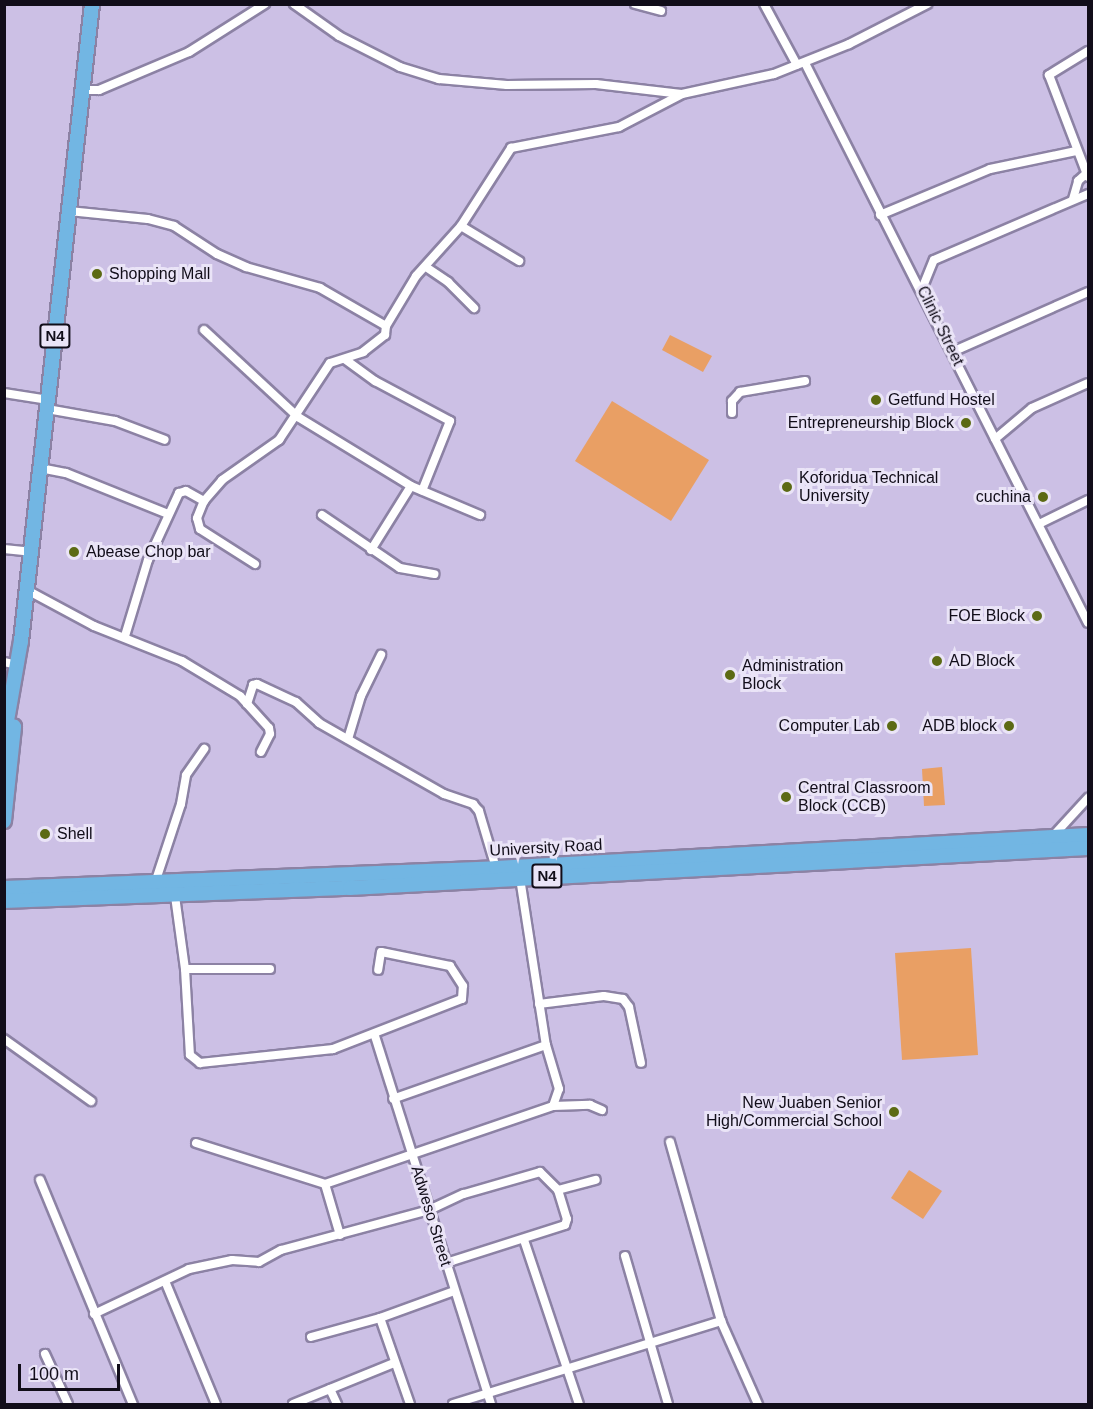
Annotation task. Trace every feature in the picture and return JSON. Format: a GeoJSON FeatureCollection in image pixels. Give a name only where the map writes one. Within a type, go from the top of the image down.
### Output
{"type":"FeatureCollection","features":[{"type":"Feature","properties":{"kind":"highway","name":"N4"},"geometry":{"type":"LineString","coordinates":[[5,731],[13,665],[27,590],[93,4]]}},
{"type":"Feature","properties":{"kind":"highway","name":"N4"},"geometry":{"type":"LineString","coordinates":[[4,821],[18,692],[13,665]]}},
{"type":"Feature","properties":{"kind":"highway","name":"University Road"},"geometry":{"type":"LineString","coordinates":[[4,888],[496,868],[1089,835]]}},
{"type":"Feature","properties":{"kind":"highway","name":"University Road"},"geometry":{"type":"LineString","coordinates":[[11,901],[175,896],[1089,848]]}},
{"type":"Feature","properties":{"kind":"highway"},"geometry":{"type":"LineString","coordinates":[[4,880],[27,888]]}},
{"type":"Feature","properties":{"kind":"highway"},"geometry":{"type":"LineString","coordinates":[[4,907],[11,901]]}},
{"type":"Feature","properties":{"kind":"street"},"geometry":{"type":"LineString","coordinates":[[83,90],[99,90],[189,52],[265,4]]}},
{"type":"Feature","properties":{"kind":"street"},"geometry":{"type":"LineString","coordinates":[[294,4],[339,36],[400,67],[439,79],[507,84],[596,84],[682,94]]}},
{"type":"Feature","properties":{"kind":"street"},"geometry":{"type":"LineString","coordinates":[[635,4],[661,11]]}},
{"type":"Feature","properties":{"kind":"street","name":"Clinic Street"},"geometry":{"type":"LineString","coordinates":[[764,4],[801,64],[880,215],[922,289],[1089,623]]}},
{"type":"Feature","properties":{"kind":"street"},"geometry":{"type":"LineString","coordinates":[[255,564],[200,529],[197,518],[204,501],[222,480],[279,440],[298,417],[330,363],[346,360],[385,335],[386,326],[426,267],[461,226],[511,148],[619,127],[682,94],[746,81],[801,64],[927,4]]}},
{"type":"Feature","properties":{"kind":"street"},"geometry":{"type":"LineString","coordinates":[[1073,199],[1078,181],[1088,174],[1076,150],[1049,75],[1089,51]]}},
{"type":"Feature","properties":{"kind":"street"},"geometry":{"type":"LineString","coordinates":[[880,215],[990,169],[1076,150]]}},
{"type":"Feature","properties":{"kind":"street"},"geometry":{"type":"LineString","coordinates":[[922,289],[934,260],[1089,194]]}},
{"type":"Feature","properties":{"kind":"street"},"geometry":{"type":"LineString","coordinates":[[69,211],[148,219],[174,226],[217,254],[246,267],[320,288],[386,326]]}},
{"type":"Feature","properties":{"kind":"street"},"geometry":{"type":"LineString","coordinates":[[461,226],[519,261]]}},
{"type":"Feature","properties":{"kind":"street"},"geometry":{"type":"LineString","coordinates":[[426,267],[448,282],[474,308]]}},
{"type":"Feature","properties":{"kind":"street"},"geometry":{"type":"LineString","coordinates":[[952,352],[1089,292]]}},
{"type":"Feature","properties":{"kind":"street"},"geometry":{"type":"LineString","coordinates":[[204,330],[298,417],[411,486],[480,515]]}},
{"type":"Feature","properties":{"kind":"street"},"geometry":{"type":"LineString","coordinates":[[346,360],[375,381],[450,421],[422,491]]}},
{"type":"Feature","properties":{"kind":"street"},"geometry":{"type":"LineString","coordinates":[[732,412],[732,400],[740,392],[806,381]]}},
{"type":"Feature","properties":{"kind":"street"},"geometry":{"type":"LineString","coordinates":[[995,439],[1032,408],[1089,383]]}},
{"type":"Feature","properties":{"kind":"street"},"geometry":{"type":"LineString","coordinates":[[4,393],[115,421],[165,440]]}},
{"type":"Feature","properties":{"kind":"street"},"geometry":{"type":"LineString","coordinates":[[40,468],[66,472],[168,514]]}},
{"type":"Feature","properties":{"kind":"street"},"geometry":{"type":"LineString","coordinates":[[371,550],[411,486]]}},
{"type":"Feature","properties":{"kind":"street"},"geometry":{"type":"LineString","coordinates":[[125,636],[135,598],[168,514],[182,490],[204,501]]}},
{"type":"Feature","properties":{"kind":"street"},"geometry":{"type":"LineString","coordinates":[[1039,525],[1089,500]]}},
{"type":"Feature","properties":{"kind":"street"},"geometry":{"type":"LineString","coordinates":[[322,515],[400,568],[434,574]]}},
{"type":"Feature","properties":{"kind":"street"},"geometry":{"type":"LineString","coordinates":[[4,549],[31,552]]}},
{"type":"Feature","properties":{"kind":"street"},"geometry":{"type":"LineString","coordinates":[[27,590],[94,626],[125,636],[182,661],[248,704],[268,728],[270,734],[261,752]]}},
{"type":"Feature","properties":{"kind":"street"},"geometry":{"type":"LineString","coordinates":[[348,740],[361,696],[381,655]]}},
{"type":"Feature","properties":{"kind":"street"},"geometry":{"type":"LineString","coordinates":[[248,704],[253,685],[257,684],[296,702],[319,723],[444,794],[477,807],[496,868]]}},
{"type":"Feature","properties":{"kind":"street"},"geometry":{"type":"LineString","coordinates":[[155,883],[181,804],[186,775],[204,749]]}},
{"type":"Feature","properties":{"kind":"street"},"geometry":{"type":"LineString","coordinates":[[1045,850],[1053,837],[1089,798]]}},
{"type":"Feature","properties":{"kind":"street"},"geometry":{"type":"LineString","coordinates":[[520,878],[546,1045],[559,1089],[553,1106]]}},
{"type":"Feature","properties":{"kind":"street"},"geometry":{"type":"LineString","coordinates":[[175,896],[185,969],[189,1055],[200,1063],[333,1049],[375,1036],[460,1002],[463,986],[450,966],[395,953],[378,955],[378,970]]}},
{"type":"Feature","properties":{"kind":"street"},"geometry":{"type":"LineString","coordinates":[[185,969],[270,969]]}},
{"type":"Feature","properties":{"kind":"street"},"geometry":{"type":"LineString","coordinates":[[539,1004],[604,996],[623,999],[629,1007],[642,1062]]}},
{"type":"Feature","properties":{"kind":"street","name":"Adweso Street"},"geometry":{"type":"LineString","coordinates":[[375,1036],[490,1404]]}},
{"type":"Feature","properties":{"kind":"street"},"geometry":{"type":"LineString","coordinates":[[4,1039],[91,1101]]}},
{"type":"Feature","properties":{"kind":"street"},"geometry":{"type":"LineString","coordinates":[[393,1099],[546,1045]]}},
{"type":"Feature","properties":{"kind":"street"},"geometry":{"type":"LineString","coordinates":[[196,1143],[325,1184],[553,1106],[590,1105],[602,1110]]}},
{"type":"Feature","properties":{"kind":"street"},"geometry":{"type":"LineString","coordinates":[[670,1142],[721,1321],[758,1404]]}},
{"type":"Feature","properties":{"kind":"street"},"geometry":{"type":"LineString","coordinates":[[94,1314],[209,1263],[259,1262],[281,1250],[429,1210],[464,1194],[540,1172],[558,1190],[567,1219],[565,1225],[524,1240],[446,1263]]}},
{"type":"Feature","properties":{"kind":"street"},"geometry":{"type":"LineString","coordinates":[[39,1180],[133,1404]]}},
{"type":"Feature","properties":{"kind":"street"},"geometry":{"type":"LineString","coordinates":[[558,1190],[596,1180]]}},
{"type":"Feature","properties":{"kind":"street"},"geometry":{"type":"LineString","coordinates":[[325,1184],[340,1235]]}},
{"type":"Feature","properties":{"kind":"street"},"geometry":{"type":"LineString","coordinates":[[524,1240],[579,1404]]}},
{"type":"Feature","properties":{"kind":"street"},"geometry":{"type":"LineString","coordinates":[[626,1256],[649,1333],[648,1344],[668,1404]]}},
{"type":"Feature","properties":{"kind":"street"},"geometry":{"type":"LineString","coordinates":[[165,1281],[216,1404]]}},
{"type":"Feature","properties":{"kind":"street"},"geometry":{"type":"LineString","coordinates":[[311,1337],[380,1318],[454,1291]]}},
{"type":"Feature","properties":{"kind":"street"},"geometry":{"type":"LineString","coordinates":[[380,1318],[410,1404]]}},
{"type":"Feature","properties":{"kind":"street"},"geometry":{"type":"LineString","coordinates":[[453,1404],[721,1321]]}},
{"type":"Feature","properties":{"kind":"street"},"geometry":{"type":"LineString","coordinates":[[45,1354],[68,1404]]}},
{"type":"Feature","properties":{"kind":"street"},"geometry":{"type":"LineString","coordinates":[[293,1404],[394,1363]]}},
{"type":"Feature","properties":{"kind":"street"},"geometry":{"type":"LineString","coordinates":[[330,1389],[337,1404]]}},
{"type":"Feature","properties":{"kind":"shaded area"},"geometry":{"type":"Polygon","coordinates":[[[670,335],[712,356],[703,372],[662,350],[670,335]]]}},
{"type":"Feature","properties":{"kind":"shaded area"},"geometry":{"type":"Polygon","coordinates":[[[612,401],[709,460],[671,521],[575,461],[612,401]]]}},
{"type":"Feature","properties":{"kind":"shaded area"},"geometry":{"type":"Polygon","coordinates":[[[942,767],[945,805],[924,806],[922,769],[942,767]]]}},
{"type":"Feature","properties":{"kind":"shaded area"},"geometry":{"type":"Polygon","coordinates":[[[971,948],[978,1055],[902,1060],[895,953],[971,948]]]}},
{"type":"Feature","properties":{"kind":"shaded area"},"geometry":{"type":"Polygon","coordinates":[[[909,1170],[942,1191],[923,1219],[891,1198],[909,1170]]]}},
{"type":"Feature","properties":{"kind":"place","name":"Shopping Mall"},"geometry":{"type":"Point","coordinates":[97,274]}},
{"type":"Feature","properties":{"kind":"place","name":"Getfund Hostel"},"geometry":{"type":"Point","coordinates":[876,400]}},
{"type":"Feature","properties":{"kind":"place","name":"Entrepreneurship Block"},"geometry":{"type":"Point","coordinates":[966,423]}},
{"type":"Feature","properties":{"kind":"place","name":"Koforidua Technical University"},"geometry":{"type":"Point","coordinates":[787,487]}},
{"type":"Feature","properties":{"kind":"place","name":"cuchina"},"geometry":{"type":"Point","coordinates":[1043,497]}},
{"type":"Feature","properties":{"kind":"place","name":"Abease Chop bar"},"geometry":{"type":"Point","coordinates":[74,552]}},
{"type":"Feature","properties":{"kind":"place","name":"FOE Block"},"geometry":{"type":"Point","coordinates":[1037,616]}},
{"type":"Feature","properties":{"kind":"place","name":"AD Block"},"geometry":{"type":"Point","coordinates":[937,661]}},
{"type":"Feature","properties":{"kind":"place","name":"Administration Block"},"geometry":{"type":"Point","coordinates":[730,675]}},
{"type":"Feature","properties":{"kind":"place","name":"Computer Lab"},"geometry":{"type":"Point","coordinates":[892,726]}},
{"type":"Feature","properties":{"kind":"place","name":"ADB block"},"geometry":{"type":"Point","coordinates":[1009,726]}},
{"type":"Feature","properties":{"kind":"place","name":"Central Classroom Block (CCB)"},"geometry":{"type":"Point","coordinates":[786,797]}},
{"type":"Feature","properties":{"kind":"place","name":"Shell"},"geometry":{"type":"Point","coordinates":[45,834]}},
{"type":"Feature","properties":{"kind":"place","name":"New Juaben Senior High/Commercial School"},"geometry":{"type":"Point","coordinates":[894,1112]}}]}
